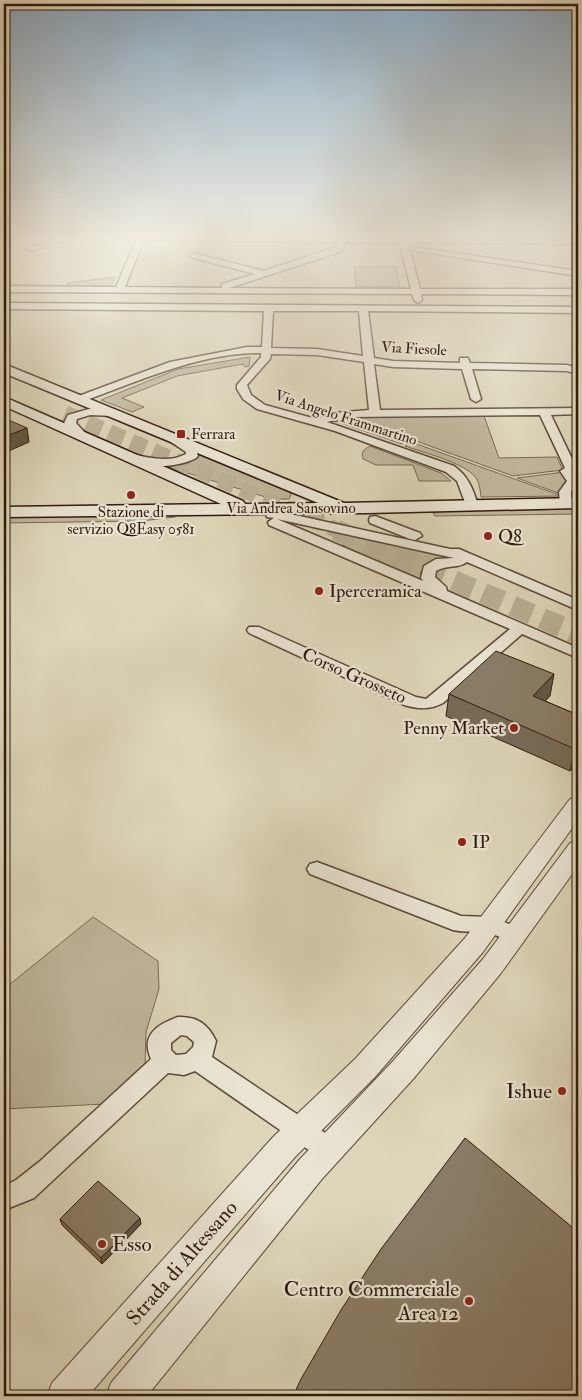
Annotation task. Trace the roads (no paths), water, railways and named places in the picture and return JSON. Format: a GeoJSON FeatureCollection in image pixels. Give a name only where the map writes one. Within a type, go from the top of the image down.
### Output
{"type":"FeatureCollection","features":[{"type":"Feature","properties":{"kind":"main road"},"geometry":{"type":"LineString","coordinates":[[4,368],[74,407]]}},
{"type":"Feature","properties":{"kind":"main road"},"geometry":{"type":"LineString","coordinates":[[4,379],[74,407]]}},
{"type":"Feature","properties":{"kind":"main road"},"geometry":{"type":"LineString","coordinates":[[4,388],[74,407],[113,413],[289,484],[410,507]]}},
{"type":"Feature","properties":{"kind":"main road"},"geometry":{"type":"LineString","coordinates":[[4,401],[244,509],[287,516],[338,518]]}},
{"type":"Feature","properties":{"kind":"main road"},"geometry":{"type":"LineString","coordinates":[[152,467],[287,516]]}},
{"type":"Feature","properties":{"kind":"main road"},"geometry":{"type":"LineString","coordinates":[[287,516],[298,495],[289,484]]}},
{"type":"Feature","properties":{"kind":"main road"},"geometry":{"type":"LineString","coordinates":[[289,484],[338,518]]}},
{"type":"Feature","properties":{"kind":"main road","name":"Via Andrea Sansovino"},"geometry":{"type":"LineString","coordinates":[[4,512],[244,509],[312,521],[410,507],[472,505],[574,508]]}},
{"type":"Feature","properties":{"kind":"main road","name":"Via Andrea Sansovino"},"geometry":{"type":"LineString","coordinates":[[338,518],[375,520],[574,508]]}},
{"type":"Feature","properties":{"kind":"main road","name":"Via Andrea Sansovino"},"geometry":{"type":"LineString","coordinates":[[4,526],[287,516]]}},
{"type":"Feature","properties":{"kind":"street"},"geometry":{"type":"LineString","coordinates":[[418,302],[420,310]]}},
{"type":"Feature","properties":{"kind":"street"},"geometry":{"type":"LineString","coordinates":[[4,306],[578,310]]}},
{"type":"Feature","properties":{"kind":"street"},"geometry":{"type":"LineString","coordinates":[[74,407],[174,364],[232,352],[266,350],[269,308]]}},
{"type":"Feature","properties":{"kind":"street"},"geometry":{"type":"LineString","coordinates":[[363,310],[375,414]]}},
{"type":"Feature","properties":{"kind":"street","name":"Via Fiesole"},"geometry":{"type":"LineString","coordinates":[[266,350],[317,352],[393,364],[578,362]]}},
{"type":"Feature","properties":{"kind":"street","name":"Via Angelo Frammartino"},"geometry":{"type":"LineString","coordinates":[[266,350],[264,360],[242,385],[242,389],[247,397],[265,409],[318,422],[450,469],[459,474],[464,482],[472,505]]}},
{"type":"Feature","properties":{"kind":"street"},"geometry":{"type":"LineString","coordinates":[[465,363],[476,399]]}},
{"type":"Feature","properties":{"kind":"street","name":"Via Fiesole"},"geometry":{"type":"LineString","coordinates":[[465,363],[564,368],[578,371]]}},
{"type":"Feature","properties":{"kind":"street"},"geometry":{"type":"LineString","coordinates":[[318,422],[336,415],[578,411]]}},
{"type":"Feature","properties":{"kind":"street"},"geometry":{"type":"LineString","coordinates":[[83,436],[70,423],[72,417],[89,412],[113,413]]}},
{"type":"Feature","properties":{"kind":"street"},"geometry":{"type":"LineString","coordinates":[[544,412],[575,468],[566,471],[573,481],[565,492],[574,508]]}},
{"type":"Feature","properties":{"kind":"street"},"geometry":{"type":"LineString","coordinates":[[130,458],[170,464],[182,461],[193,455],[191,450],[169,436]]}},
{"type":"Feature","properties":{"kind":"street"},"geometry":{"type":"LineString","coordinates":[[287,516],[340,551],[577,653]]}},
{"type":"Feature","properties":{"kind":"street"},"geometry":{"type":"LineString","coordinates":[[340,551],[330,536],[338,518],[463,556]]}},
{"type":"Feature","properties":{"kind":"street"},"geometry":{"type":"LineString","coordinates":[[375,520],[578,604]]}},
{"type":"Feature","properties":{"kind":"street"},"geometry":{"type":"LineString","coordinates":[[458,601],[431,582],[427,574],[432,566],[441,562],[456,561],[501,573]]}},
{"type":"Feature","properties":{"kind":"street","name":"Corso Grosseto"},"geometry":{"type":"LineString","coordinates":[[254,630],[410,701],[421,704],[437,699],[522,628]]}},
{"type":"Feature","properties":{"kind":"street","name":"Strada di Altessano"},"geometry":{"type":"LineString","coordinates":[[124,1396],[328,1149],[404,1069],[503,930],[541,852],[578,804]]}},
{"type":"Feature","properties":{"kind":"street","name":"Strada di Altessano"},"geometry":{"type":"LineString","coordinates":[[65,1396],[300,1131],[503,930],[578,849]]}},
{"type":"Feature","properties":{"kind":"street"},"geometry":{"type":"LineString","coordinates":[[317,869],[460,924],[503,930]]}},
{"type":"Feature","properties":{"kind":"street"},"geometry":{"type":"LineString","coordinates":[[185,1026],[198,1030],[205,1041],[202,1054],[197,1060],[184,1066],[177,1066],[164,1061],[158,1050],[161,1037],[171,1028],[185,1026]]}},
{"type":"Feature","properties":{"kind":"street"},"geometry":{"type":"LineString","coordinates":[[197,1060],[328,1149]]}},
{"type":"Feature","properties":{"kind":"street"},"geometry":{"type":"LineString","coordinates":[[4,1198],[25,1189],[48,1170],[164,1061]]}},
{"type":"Feature","properties":{"kind":"tunnel"},"geometry":{"type":"LineString","coordinates":[[65,413],[339,531]]}},
{"type":"Feature","properties":{"kind":"tunnel"},"geometry":{"type":"LineString","coordinates":[[336,530],[578,634]]}},
{"type":"Feature","properties":{"kind":"place","name":"Ferrara"},"geometry":{"type":"Point","coordinates":[181,434]}},
{"type":"Feature","properties":{"kind":"place","name":"Stazione di servizio Q8Easy 0581"},"geometry":{"type":"Point","coordinates":[131,495]}},
{"type":"Feature","properties":{"kind":"place","name":"Q8"},"geometry":{"type":"Point","coordinates":[488,536]}},
{"type":"Feature","properties":{"kind":"place","name":"Iperceramica"},"geometry":{"type":"Point","coordinates":[319,591]}},
{"type":"Feature","properties":{"kind":"place","name":"Penny Market"},"geometry":{"type":"Point","coordinates":[514,728]}},
{"type":"Feature","properties":{"kind":"place","name":"IP"},"geometry":{"type":"Point","coordinates":[462,842]}},
{"type":"Feature","properties":{"kind":"place","name":"Ishue"},"geometry":{"type":"Point","coordinates":[562,1091]}},
{"type":"Feature","properties":{"kind":"place","name":"Esso"},"geometry":{"type":"Point","coordinates":[102,1244]}},
{"type":"Feature","properties":{"kind":"place","name":"Centro Commerciale Area 12"},"geometry":{"type":"Point","coordinates":[469,1301]}}]}
